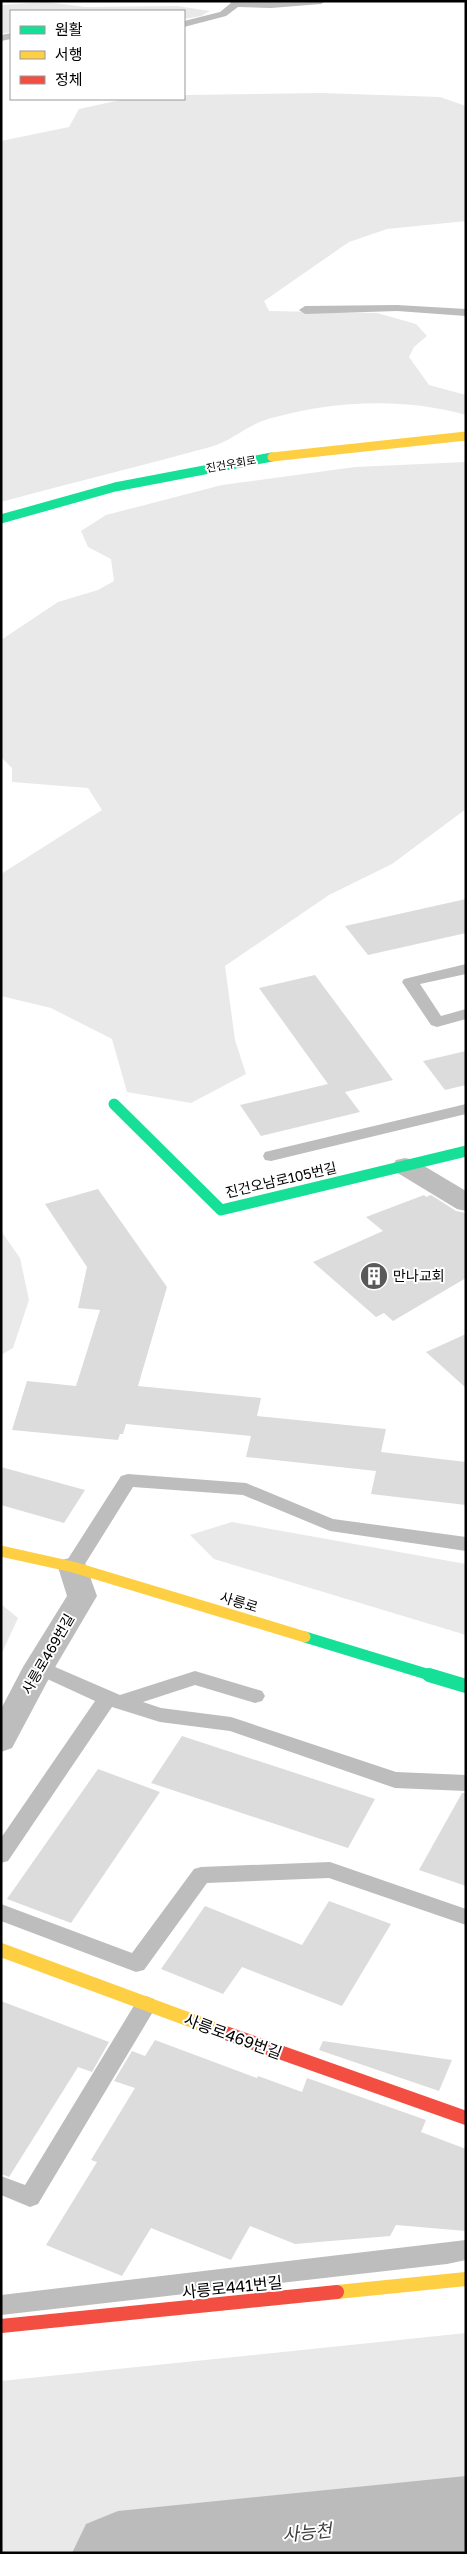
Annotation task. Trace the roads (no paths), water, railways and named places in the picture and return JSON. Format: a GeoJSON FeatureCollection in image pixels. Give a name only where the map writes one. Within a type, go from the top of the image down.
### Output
{"type":"FeatureCollection","features":[{"type":"Feature","properties":{"kind":"street","name":"진건우회로"},"geometry":{"type":"LineString","coordinates":[[1,519],[46,504],[154,478],[259,459],[416,440],[466,436]]}},
{"type":"Feature","properties":{"kind":"street","name":"진건오남로105번길"},"geometry":{"type":"LineString","coordinates":[[114,1104],[221,1210],[466,1151]]}},
{"type":"Feature","properties":{"kind":"street"},"geometry":{"type":"LineString","coordinates":[[405,1166],[466,1203]]}},
{"type":"Feature","properties":{"kind":"street","name":"사릉로"},"geometry":{"type":"LineString","coordinates":[[1,1551],[73,1567],[466,1686]]}},
{"type":"Feature","properties":{"kind":"street","name":"사릉로469번길"},"geometry":{"type":"LineString","coordinates":[[1,1740],[39,1667],[82,1596],[73,1567]]}},
{"type":"Feature","properties":{"kind":"street","name":"사릉로469번길"},"geometry":{"type":"LineString","coordinates":[[1,1950],[146,2005],[466,2118]]}},
{"type":"Feature","properties":{"kind":"street","name":"사릉로441번길"},"geometry":{"type":"LineString","coordinates":[[1,2326],[466,2279]]}},
{"type":"Feature","properties":{"kind":"lane"},"geometry":{"type":"LineString","coordinates":[[185,24],[223,14],[235,2],[271,6],[321,1]]}},
{"type":"Feature","properties":{"kind":"lane"},"geometry":{"type":"LineString","coordinates":[[305,310],[396,308],[466,313]]}},
{"type":"Feature","properties":{"kind":"lane"},"geometry":{"type":"LineString","coordinates":[[466,969],[410,982],[437,1022],[466,1014]]}},
{"type":"Feature","properties":{"kind":"lane"},"geometry":{"type":"LineString","coordinates":[[270,1156],[466,1109]]}},
{"type":"Feature","properties":{"kind":"lane"},"geometry":{"type":"LineString","coordinates":[[73,1567],[128,1480],[246,1489],[330,1525],[466,1544]]}},
{"type":"Feature","properties":{"kind":"lane"},"geometry":{"type":"LineString","coordinates":[[39,1667],[114,1700],[160,1715],[231,1724],[395,1780],[466,1783]]}},
{"type":"Feature","properties":{"kind":"lane"},"geometry":{"type":"LineString","coordinates":[[1,1855],[114,1700],[195,1678],[255,1696]]}},
{"type":"Feature","properties":{"kind":"lane"},"geometry":{"type":"LineString","coordinates":[[1,1912],[136,1964],[201,1875],[330,1870],[466,1917]]}},
{"type":"Feature","properties":{"kind":"lane"},"geometry":{"type":"LineString","coordinates":[[1,2185],[30,2197],[146,2005]]}},
{"type":"Feature","properties":{"kind":"lane"},"geometry":{"type":"LineString","coordinates":[[1,2305],[447,2254],[466,2250]]}},
{"type":"Feature","properties":{"kind":"waterway","name":"사능천"},"geometry":{"type":"LineString","coordinates":[[118,2553],[466,2517]]}},
{"type":"Feature","properties":{"kind":"place","name":"만나교회"},"geometry":{"type":"Point","coordinates":[374,1276]}}]}
